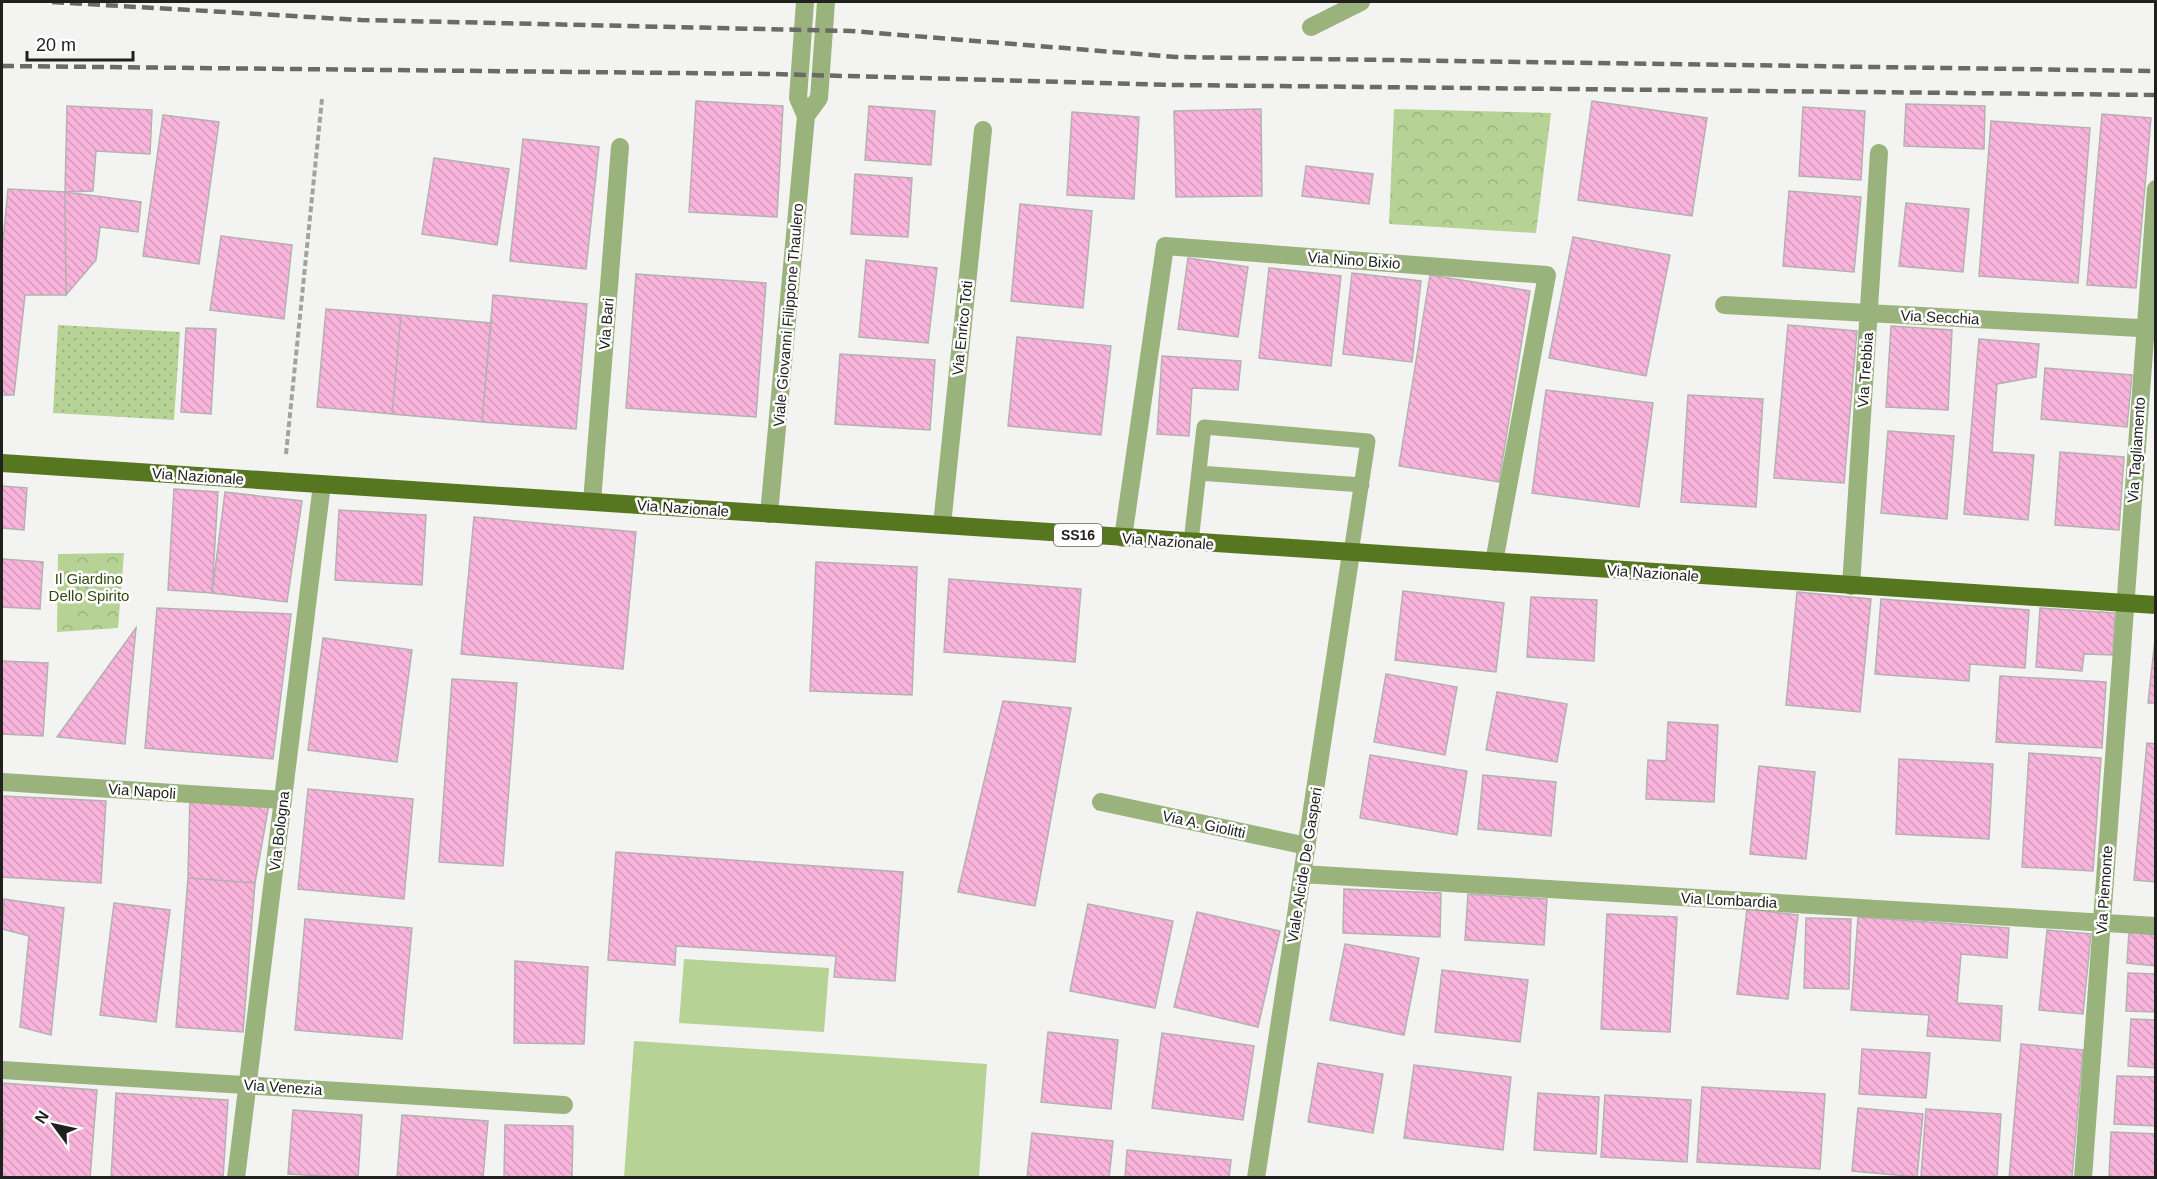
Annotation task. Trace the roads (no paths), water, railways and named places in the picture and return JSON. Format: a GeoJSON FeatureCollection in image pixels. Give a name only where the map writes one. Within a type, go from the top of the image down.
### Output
{"type":"FeatureCollection","features":[{"type":"Feature","properties":{"kind":"main road","name":"Via Nazionale"},"geometry":{"type":"LineString","coordinates":[[2,464],[2156,605]]}},
{"type":"Feature","properties":{"kind":"street","name":"Viale Giovanni Filippone Thaulero"},"geometry":{"type":"LineString","coordinates":[[805,2],[798,98],[807,116]]}},
{"type":"Feature","properties":{"kind":"street","name":"Viale Giovanni Filippone Thaulero"},"geometry":{"type":"LineString","coordinates":[[769,514],[807,116],[819,98],[826,2]]}},
{"type":"Feature","properties":{"kind":"street"},"geometry":{"type":"LineString","coordinates":[[1311,27],[1361,2]]}},
{"type":"Feature","properties":{"kind":"street","name":"Via Enrico Toti"},"geometry":{"type":"LineString","coordinates":[[942,525],[983,130]]}},
{"type":"Feature","properties":{"kind":"street","name":"Via Bari"},"geometry":{"type":"LineString","coordinates":[[592,502],[620,147]]}},
{"type":"Feature","properties":{"kind":"street","name":"Via Trebbia"},"geometry":{"type":"LineString","coordinates":[[1851,586],[1879,153]]}},
{"type":"Feature","properties":{"kind":"street","name":"Via Tagliamento"},"geometry":{"type":"LineString","coordinates":[[2125,603],[2150,329],[2156,189]]}},
{"type":"Feature","properties":{"kind":"street","name":"Via Nino Bixio"},"geometry":{"type":"LineString","coordinates":[[1123,538],[1165,246],[1547,275],[1494,562]]}},
{"type":"Feature","properties":{"kind":"street","name":"Via Secchia"},"geometry":{"type":"LineString","coordinates":[[1724,305],[2150,329]]}},
{"type":"Feature","properties":{"kind":"street","name":"Via Bologna"},"geometry":{"type":"LineString","coordinates":[[236,1178],[322,484]]}},
{"type":"Feature","properties":{"kind":"street","name":"Viale Alcide De Gasperi"},"geometry":{"type":"LineString","coordinates":[[1256,1178],[1351,553]]}},
{"type":"Feature","properties":{"kind":"street","name":"Via Piemonte"},"geometry":{"type":"LineString","coordinates":[[2083,1178],[2125,603]]}},
{"type":"Feature","properties":{"kind":"street","name":"Via Napoli"},"geometry":{"type":"LineString","coordinates":[[2,782],[283,800]]}},
{"type":"Feature","properties":{"kind":"street","name":"Via A. Giolitti"},"geometry":{"type":"LineString","coordinates":[[1101,802],[1307,846]]}},
{"type":"Feature","properties":{"kind":"street","name":"Via Lombardia"},"geometry":{"type":"LineString","coordinates":[[1302,874],[2156,926]]}},
{"type":"Feature","properties":{"kind":"street","name":"Via Venezia"},"geometry":{"type":"LineString","coordinates":[[2,1070],[564,1105]]}},
{"type":"Feature","properties":{"kind":"lane"},"geometry":{"type":"LineString","coordinates":[[1191,542],[1204,427],[1368,441],[1351,553]]}},
{"type":"Feature","properties":{"kind":"lane"},"geometry":{"type":"LineString","coordinates":[[1199,473],[1362,484]]}},
{"type":"Feature","properties":{"kind":"railway"},"geometry":{"type":"LineString","coordinates":[[52,2],[361,20],[851,31],[1176,57],[2156,71]]}},
{"type":"Feature","properties":{"kind":"railway"},"geometry":{"type":"LineString","coordinates":[[2,66],[773,74],[1176,85],[2156,95]]}},
{"type":"Feature","properties":{"kind":"park label","name":"Il Giardino Dello Spirito"},"geometry":{"type":"Point","coordinates":[89,586]}}]}
